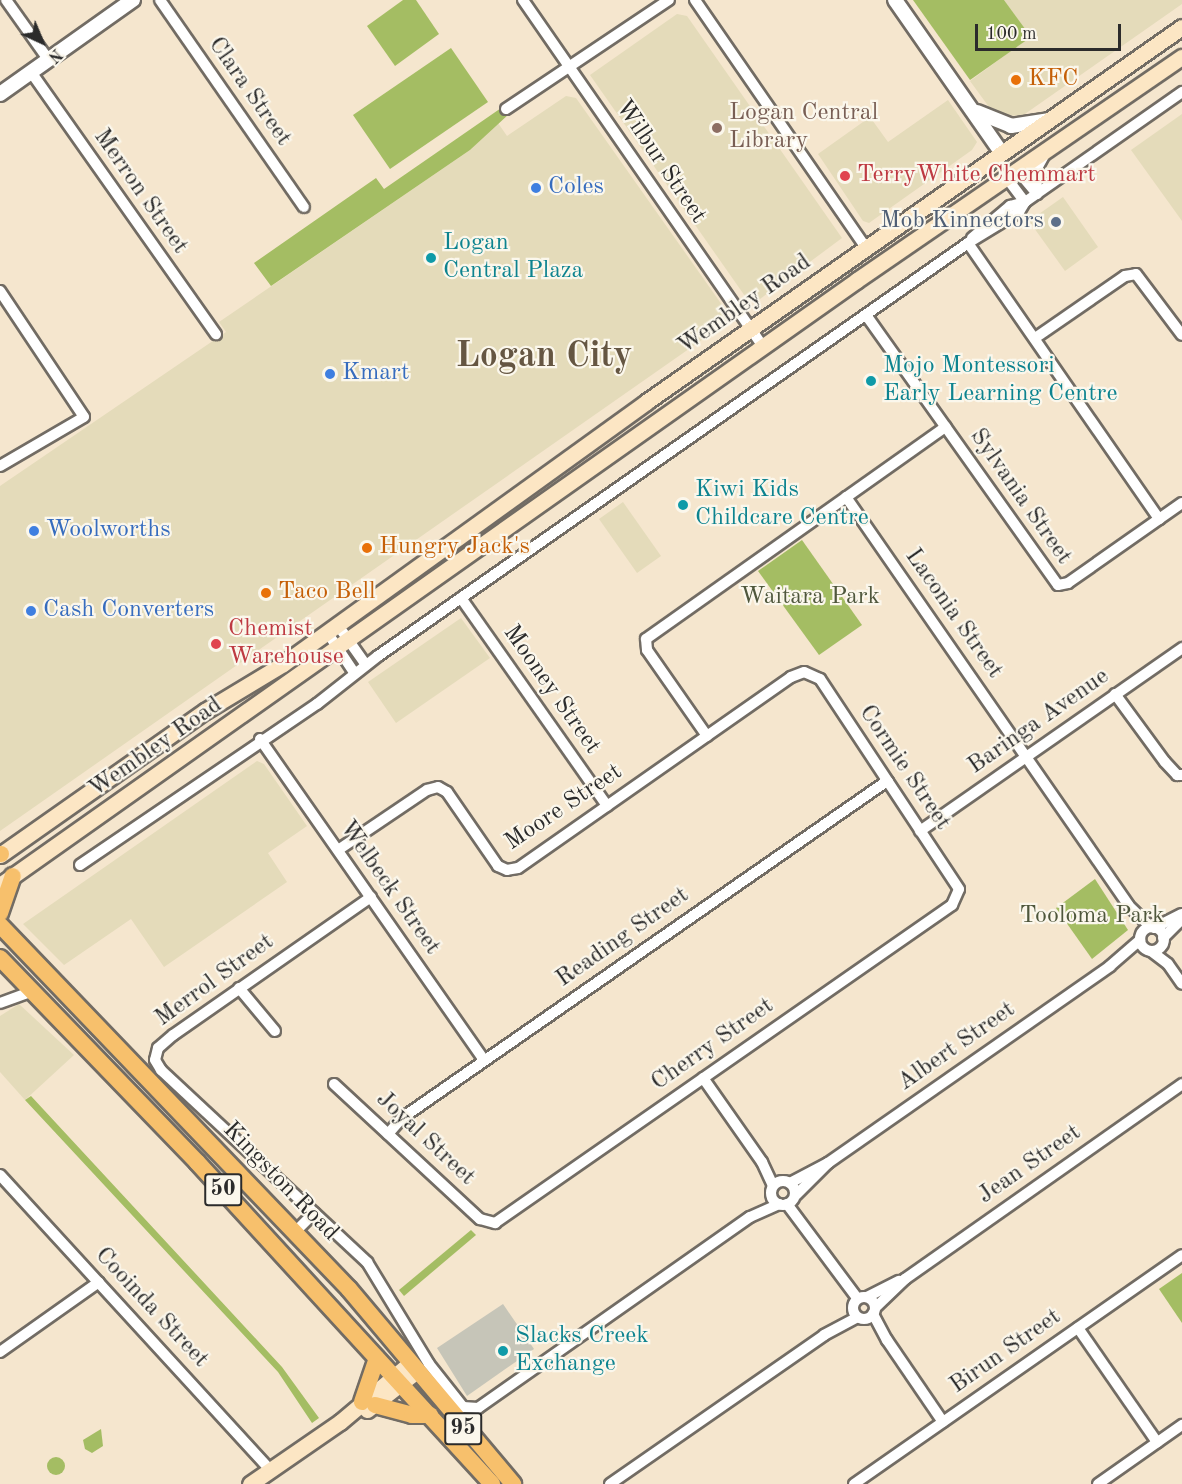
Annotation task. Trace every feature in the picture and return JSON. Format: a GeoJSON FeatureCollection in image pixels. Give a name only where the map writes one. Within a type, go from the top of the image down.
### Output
{"type":"FeatureCollection","features":[{"type":"Feature","properties":{"kind":"main road","name":"Wembley Road"},"geometry":{"type":"LineString","coordinates":[[0,854],[332,628],[750,328],[1182,27]]}},
{"type":"Feature","properties":{"kind":"main road","name":"Wembley Road"},"geometry":{"type":"LineString","coordinates":[[7,880],[763,347],[1182,57]]}},
{"type":"Feature","properties":{"kind":"main road"},"geometry":{"type":"LineString","coordinates":[[1002,152],[1012,173]]}},
{"type":"Feature","properties":{"kind":"main road"},"geometry":{"type":"LineString","coordinates":[[0,913],[7,880]]}},
{"type":"Feature","properties":{"kind":"main road","name":"Kingston Road"},"geometry":{"type":"LineString","coordinates":[[0,925],[361,1302],[513,1484]]}},
{"type":"Feature","properties":{"kind":"main road","name":"Kingston Road"},"geometry":{"type":"LineString","coordinates":[[0,958],[197,1162],[492,1484]]}},
{"type":"Feature","properties":{"kind":"main road"},"geometry":{"type":"LineString","coordinates":[[369,1404],[377,1358]]}},
{"type":"Feature","properties":{"kind":"main road"},"geometry":{"type":"LineString","coordinates":[[250,1484],[369,1404],[413,1367]]}},
{"type":"Feature","properties":{"kind":"main road"},"geometry":{"type":"LineString","coordinates":[[369,1404],[412,1415],[430,1415]]}},
{"type":"Feature","properties":{"kind":"street"},"geometry":{"type":"LineString","coordinates":[[6,0],[48,60]]}},
{"type":"Feature","properties":{"kind":"street"},"geometry":{"type":"LineString","coordinates":[[0,94],[133,0]]}},
{"type":"Feature","properties":{"kind":"street","name":"Clara Street"},"geometry":{"type":"LineString","coordinates":[[160,0],[304,207]]}},
{"type":"Feature","properties":{"kind":"street","name":"Wilbur Street"},"geometry":{"type":"LineString","coordinates":[[523,0],[763,347]]}},
{"type":"Feature","properties":{"kind":"street"},"geometry":{"type":"LineString","coordinates":[[506,109],[563,69],[571,69],[669,0]]}},
{"type":"Feature","properties":{"kind":"street"},"geometry":{"type":"LineString","coordinates":[[694,0],[866,248]]}},
{"type":"Feature","properties":{"kind":"street"},"geometry":{"type":"LineString","coordinates":[[895,0],[1002,152]]}},
{"type":"Feature","properties":{"kind":"street","name":"Merron Street"},"geometry":{"type":"LineString","coordinates":[[31,72],[216,334]]}},
{"type":"Feature","properties":{"kind":"street"},"geometry":{"type":"LineString","coordinates":[[80,865],[260,739],[317,704],[366,665],[968,243],[1019,212],[1025,202],[1182,92]]}},
{"type":"Feature","properties":{"kind":"street"},"geometry":{"type":"LineString","coordinates":[[969,105],[990,120],[1005,125],[1028,125],[1050,118]]}},
{"type":"Feature","properties":{"kind":"street","name":"Wembley Road"},"geometry":{"type":"LineString","coordinates":[[1036,194],[1036,170],[1053,145]]}},
{"type":"Feature","properties":{"kind":"street"},"geometry":{"type":"LineString","coordinates":[[1012,173],[1036,194]]}},
{"type":"Feature","properties":{"kind":"street"},"geometry":{"type":"LineString","coordinates":[[1012,173],[1025,202]]}},
{"type":"Feature","properties":{"kind":"street"},"geometry":{"type":"LineString","coordinates":[[968,243],[1160,519],[1182,503]]}},
{"type":"Feature","properties":{"kind":"street"},"geometry":{"type":"LineString","coordinates":[[1035,338],[1125,276],[1136,274],[1182,335]]}},
{"type":"Feature","properties":{"kind":"street"},"geometry":{"type":"LineString","coordinates":[[0,291],[84,417],[0,466]]}},
{"type":"Feature","properties":{"kind":"street","name":"Sylvania Street"},"geometry":{"type":"LineString","coordinates":[[866,315],[1058,585],[1068,583],[1160,519]]}},
{"type":"Feature","properties":{"kind":"street"},"geometry":{"type":"LineString","coordinates":[[707,736],[647,650],[646,639],[945,427]]}},
{"type":"Feature","properties":{"kind":"street","name":"Laconia Street"},"geometry":{"type":"LineString","coordinates":[[846,497],[1147,932]]}},
{"type":"Feature","properties":{"kind":"street","name":"Mooney Street"},"geometry":{"type":"LineString","coordinates":[[461,598],[607,806]]}},
{"type":"Feature","properties":{"kind":"street"},"geometry":{"type":"LineString","coordinates":[[332,628],[343,644],[355,674]]}},
{"type":"Feature","properties":{"kind":"street"},"geometry":{"type":"LineString","coordinates":[[343,644],[366,665]]}},
{"type":"Feature","properties":{"kind":"street","name":"Baringa Avenue"},"geometry":{"type":"LineString","coordinates":[[920,831],[1182,648]]}},
{"type":"Feature","properties":{"kind":"street","name":"Moore Street"},"geometry":{"type":"LineString","coordinates":[[338,850],[427,790],[438,787],[447,792],[498,866],[507,870],[518,868],[791,676],[804,672]]}},
{"type":"Feature","properties":{"kind":"street","name":"Cormie Street"},"geometry":{"type":"LineString","coordinates":[[804,672],[820,679],[955,882],[958,896]]}},
{"type":"Feature","properties":{"kind":"street"},"geometry":{"type":"LineString","coordinates":[[1115,694],[1165,762],[1177,775],[1182,775]]}},
{"type":"Feature","properties":{"kind":"street","name":"Welbeck Street"},"geometry":{"type":"LineString","coordinates":[[260,739],[484,1060]]}},
{"type":"Feature","properties":{"kind":"street","name":"Reading Street"},"geometry":{"type":"LineString","coordinates":[[388,1134],[402,1118],[887,781]]}},
{"type":"Feature","properties":{"kind":"street","name":"Cherry Street"},"geometry":{"type":"LineString","coordinates":[[488,1224],[500,1220],[952,905],[958,896]]}},
{"type":"Feature","properties":{"kind":"street","name":"Merrol Street"},"geometry":{"type":"LineString","coordinates":[[371,897],[165,1041],[157,1050],[155,1060],[161,1070],[371,1268],[438,1377],[460,1404],[471,1410]]}},
{"type":"Feature","properties":{"kind":"street","name":"Albert Street"},"geometry":{"type":"LineString","coordinates":[[471,1410],[750,1218],[789,1201],[828,1163],[1110,966],[1147,932],[1182,916]]}},
{"type":"Feature","properties":{"kind":"street","name":"Albert Street"},"geometry":{"type":"LineString","coordinates":[[1110,966],[1149,951],[1163,941],[1182,916]]}},
{"type":"Feature","properties":{"kind":"street"},"geometry":{"type":"LineString","coordinates":[[1147,932],[1163,941],[1168,964]]}},
{"type":"Feature","properties":{"kind":"street"},"geometry":{"type":"LineString","coordinates":[[1147,932],[1149,951],[1168,964],[1182,984]]}},
{"type":"Feature","properties":{"kind":"street"},"geometry":{"type":"LineString","coordinates":[[4,1000],[18,978]]}},
{"type":"Feature","properties":{"kind":"street"},"geometry":{"type":"LineString","coordinates":[[239,988],[275,1030]]}},
{"type":"Feature","properties":{"kind":"street"},"geometry":{"type":"LineString","coordinates":[[4,1000],[31,992]]}},
{"type":"Feature","properties":{"kind":"street"},"geometry":{"type":"LineString","coordinates":[[703,1078],[810,1230],[862,1297],[865,1313],[887,1340],[943,1422]]}},
{"type":"Feature","properties":{"kind":"street","name":"Joyal Street"},"geometry":{"type":"LineString","coordinates":[[334,1084],[488,1224]]}},
{"type":"Feature","properties":{"kind":"street","name":"Jean Street"},"geometry":{"type":"LineString","coordinates":[[610,1484],[824,1335],[865,1313],[905,1279],[1181,1086]]}},
{"type":"Feature","properties":{"kind":"street","name":"Albert Street"},"geometry":{"type":"LineString","coordinates":[[750,1218],[779,1186],[828,1163]]}},
{"type":"Feature","properties":{"kind":"street","name":"Cooinda Street"},"geometry":{"type":"LineString","coordinates":[[0,1177],[270,1470]]}},
{"type":"Feature","properties":{"kind":"street"},"geometry":{"type":"LineString","coordinates":[[779,1186],[789,1201]]}},
{"type":"Feature","properties":{"kind":"street"},"geometry":{"type":"LineString","coordinates":[[295,1232],[315,1213]]}},
{"type":"Feature","properties":{"kind":"street","name":"Birun Street"},"geometry":{"type":"LineString","coordinates":[[854,1484],[1182,1255]]}},
{"type":"Feature","properties":{"kind":"street","name":"Jean Street"},"geometry":{"type":"LineString","coordinates":[[862,1297],[905,1279]]}},
{"type":"Feature","properties":{"kind":"street"},"geometry":{"type":"LineString","coordinates":[[0,1352],[99,1282]]}},
{"type":"Feature","properties":{"kind":"street"},"geometry":{"type":"LineString","coordinates":[[862,1297],[865,1313]]}},
{"type":"Feature","properties":{"kind":"street"},"geometry":{"type":"LineString","coordinates":[[1078,1328],[1157,1442]]}},
{"type":"Feature","properties":{"kind":"street"},"geometry":{"type":"LineString","coordinates":[[1098,1484],[1182,1425]]}},
{"type":"Feature","properties":{"kind":"shaded area"},"geometry":{"type":"Polygon","coordinates":[[[1004,0],[1182,0],[1182,4],[1022,116],[1002,115],[989,107],[970,81],[1030,37],[1004,0]]]}},
{"type":"Feature","properties":{"kind":"shaded area"},"geometry":{"type":"Polygon","coordinates":[[[677,14],[687,16],[842,238],[756,302],[747,299],[590,75],[677,14]]]}},
{"type":"Feature","properties":{"kind":"shaded area","name":"Logan Central Plaza"},"geometry":{"type":"Polygon","coordinates":[[[566,96],[576,98],[727,312],[726,323],[0,831],[0,486],[226,332],[219,322],[470,150],[498,123],[507,136],[566,96]]]}},
{"type":"Feature","properties":{"kind":"shaded area"},"geometry":{"type":"Polygon","coordinates":[[[948,100],[977,142],[972,150],[869,223],[863,221],[818,154],[870,117],[888,142],[948,100]]]}},
{"type":"Feature","properties":{"kind":"shaded area"},"geometry":{"type":"Polygon","coordinates":[[[1182,114],[1182,221],[1131,150],[1182,114]]]}},
{"type":"Feature","properties":{"kind":"shaded area"},"geometry":{"type":"Polygon","coordinates":[[[1063,197],[1098,247],[1065,271],[1029,221],[1063,197]]]}},
{"type":"Feature","properties":{"kind":"shaded area"},"geometry":{"type":"Polygon","coordinates":[[[623,502],[661,556],[637,573],[599,519],[623,502]]]}},
{"type":"Feature","properties":{"kind":"shaded area"},"geometry":{"type":"Polygon","coordinates":[[[461,618],[490,658],[396,723],[368,682],[461,618]]]}},
{"type":"Feature","properties":{"kind":"shaded area"},"geometry":{"type":"Polygon","coordinates":[[[257,761],[264,764],[307,826],[268,853],[287,882],[164,967],[131,919],[64,965],[23,924],[257,761]]]}},
{"type":"Feature","properties":{"kind":"shaded area"},"geometry":{"type":"Polygon","coordinates":[[[19,1004],[74,1055],[25,1100],[0,1072],[0,1016],[19,1004]]]}},
{"type":"Feature","properties":{"kind":"shaded area","name":"Slacks Creek Exchange"},"geometry":{"type":"Polygon","coordinates":[[[503,1304],[534,1349],[467,1396],[437,1348],[503,1304]]]}},
{"type":"Feature","properties":{"kind":"green space"},"geometry":{"type":"Polygon","coordinates":[[[403,0],[416,0],[439,34],[395,66],[367,26],[403,0]]]}},
{"type":"Feature","properties":{"kind":"green space"},"geometry":{"type":"Polygon","coordinates":[[[913,0],[1004,0],[1031,37],[970,80],[913,0]]]}},
{"type":"Feature","properties":{"kind":"green space"},"geometry":{"type":"Polygon","coordinates":[[[451,48],[488,102],[390,169],[353,115],[451,48]]]}},
{"type":"Feature","properties":{"kind":"green space"},"geometry":{"type":"Polygon","coordinates":[[[504,106],[509,114],[470,150],[271,286],[254,263],[376,178],[384,189],[504,106]]]}},
{"type":"Feature","properties":{"kind":"green space","name":"Waitara Park"},"geometry":{"type":"Polygon","coordinates":[[[802,540],[862,625],[819,655],[758,571],[802,540]]]}},
{"type":"Feature","properties":{"kind":"green space","name":"Tooloma Park"},"geometry":{"type":"Polygon","coordinates":[[[1095,879],[1128,930],[1092,959],[1056,908],[1095,879]]]}},
{"type":"Feature","properties":{"kind":"green space"},"geometry":{"type":"Polygon","coordinates":[[[31,1096],[282,1367],[319,1418],[312,1423],[278,1372],[25,1100],[31,1096]]]}},
{"type":"Feature","properties":{"kind":"green space"},"geometry":{"type":"Polygon","coordinates":[[[471,1230],[476,1235],[404,1296],[399,1290],[471,1230]]]}},
{"type":"Feature","properties":{"kind":"green space"},"geometry":{"type":"Polygon","coordinates":[[[1182,1273],[1182,1323],[1159,1289],[1182,1273]]]}},
{"type":"Feature","properties":{"kind":"green space"},"geometry":{"type":"Polygon","coordinates":[[[101,1429],[103,1446],[92,1453],[85,1449],[83,1440],[101,1429]]]}},
{"type":"Feature","properties":{"kind":"green space"},"geometry":{"type":"Polygon","coordinates":[[[56,1457],[62,1460],[65,1466],[62,1472],[56,1475],[50,1472],[47,1466],[50,1460],[56,1457]]]}},
{"type":"Feature","properties":{"kind":"place","name":"KFC"},"geometry":{"type":"Point","coordinates":[1016,80]}},
{"type":"Feature","properties":{"kind":"place","name":"Logan Central Library"},"geometry":{"type":"Point","coordinates":[717,128]}},
{"type":"Feature","properties":{"kind":"place","name":"TerryWhite Chemmart"},"geometry":{"type":"Point","coordinates":[845,176]}},
{"type":"Feature","properties":{"kind":"place","name":"Coles"},"geometry":{"type":"Point","coordinates":[536,188]}},
{"type":"Feature","properties":{"kind":"place","name":"Mob Kinnectors"},"geometry":{"type":"Point","coordinates":[1056,222]}},
{"type":"Feature","properties":{"kind":"place","name":"Logan Central Plaza"},"geometry":{"type":"Point","coordinates":[431,258]}},
{"type":"Feature","properties":{"kind":"place","name":"Kmart"},"geometry":{"type":"Point","coordinates":[330,374]}},
{"type":"Feature","properties":{"kind":"place","name":"Mojo Montessori Early Learning Centre"},"geometry":{"type":"Point","coordinates":[871,381]}},
{"type":"Feature","properties":{"kind":"place","name":"Kiwi Kids Childcare Centre"},"geometry":{"type":"Point","coordinates":[683,505]}},
{"type":"Feature","properties":{"kind":"place","name":"Woolworths"},"geometry":{"type":"Point","coordinates":[34,531]}},
{"type":"Feature","properties":{"kind":"place","name":"Hungry Jack's"},"geometry":{"type":"Point","coordinates":[367,548]}},
{"type":"Feature","properties":{"kind":"place","name":"Taco Bell"},"geometry":{"type":"Point","coordinates":[266,593]}},
{"type":"Feature","properties":{"kind":"place","name":"Cash Converters"},"geometry":{"type":"Point","coordinates":[31,611]}},
{"type":"Feature","properties":{"kind":"place","name":"Chemist Warehouse"},"geometry":{"type":"Point","coordinates":[216,644]}},
{"type":"Feature","properties":{"kind":"place","name":"Slacks Creek Exchange"},"geometry":{"type":"Point","coordinates":[503,1351]}},
{"type":"Feature","properties":{"kind":"district","name":"Logan City"},"geometry":{"type":"Point","coordinates":[544,358]}}]}
